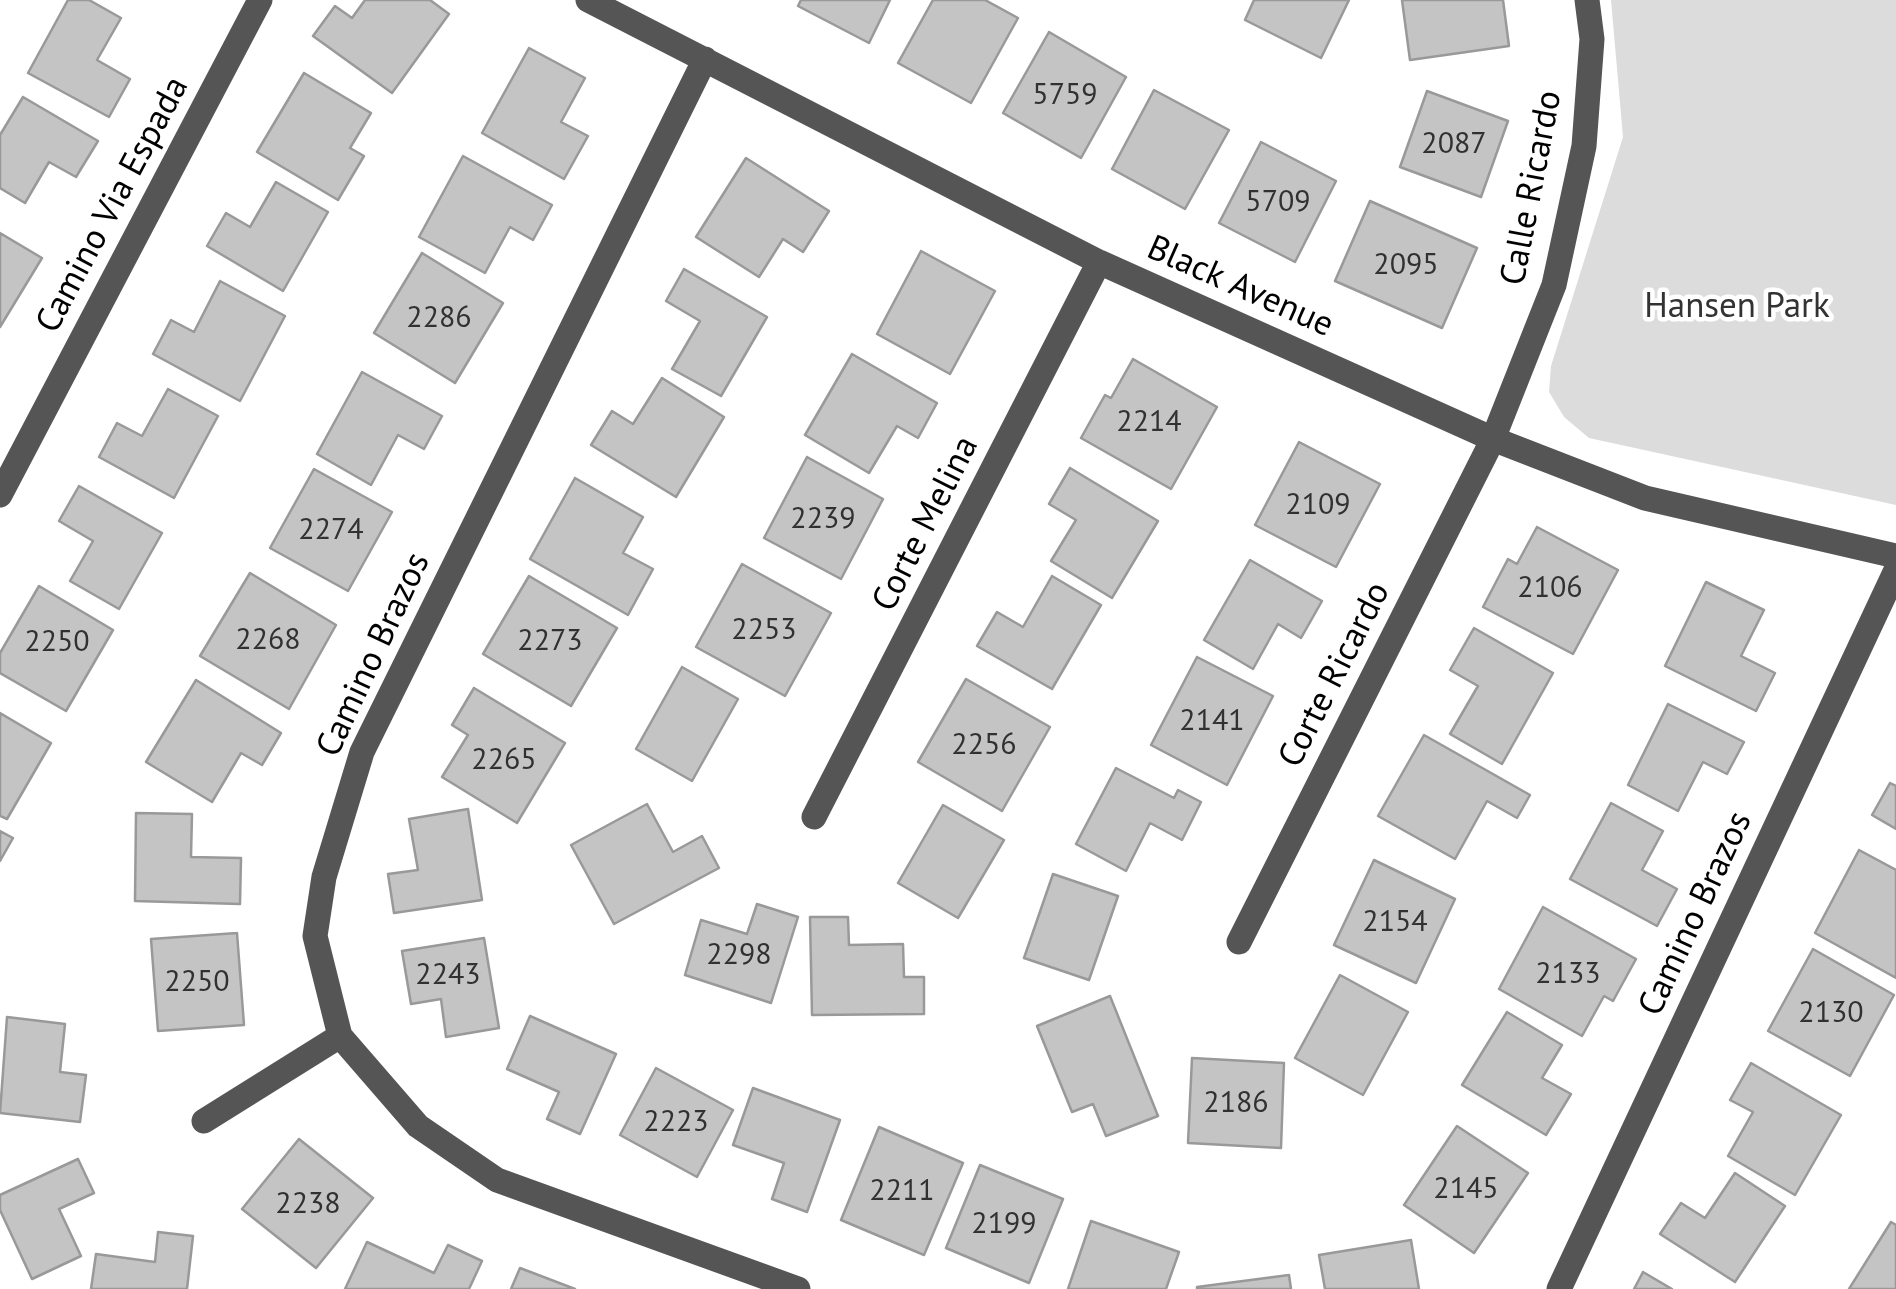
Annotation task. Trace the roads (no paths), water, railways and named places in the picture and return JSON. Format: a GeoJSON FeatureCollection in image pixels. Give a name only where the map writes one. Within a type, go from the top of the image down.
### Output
{"type":"FeatureCollection","features":[{"type":"Feature","properties":{"kind":"street","name":"Camino Via Espada"},"geometry":{"type":"LineString","coordinates":[[0,495],[260,0]]}},
{"type":"Feature","properties":{"kind":"street","name":"Black Avenue"},"geometry":{"type":"LineString","coordinates":[[588,0],[1099,262],[1493,439],[1645,498],[1896,556]]}},
{"type":"Feature","properties":{"kind":"street","name":"Calle Ricardo"},"geometry":{"type":"LineString","coordinates":[[1493,439],[1554,285],[1562,250],[1584,146],[1592,39],[1587,0]]}},
{"type":"Feature","properties":{"kind":"street","name":"Camino Brazos"},"geometry":{"type":"LineString","coordinates":[[705,59],[362,752],[324,876],[315,936],[340,1036],[418,1126],[497,1180],[798,1289]]}},
{"type":"Feature","properties":{"kind":"street","name":"Corte Melina"},"geometry":{"type":"LineString","coordinates":[[814,817],[1099,262]]}},
{"type":"Feature","properties":{"kind":"street","name":"Corte Ricardo"},"geometry":{"type":"LineString","coordinates":[[1238,942],[1493,439]]}},
{"type":"Feature","properties":{"kind":"street","name":"Camino Brazos"},"geometry":{"type":"LineString","coordinates":[[1560,1289],[1896,570]]}},
{"type":"Feature","properties":{"kind":"street"},"geometry":{"type":"LineString","coordinates":[[204,1120],[340,1036]]}},
{"type":"Feature","properties":{"kind":"park label","name":"Hansen Park"},"geometry":{"type":"Point","coordinates":[1737,307]}}]}
